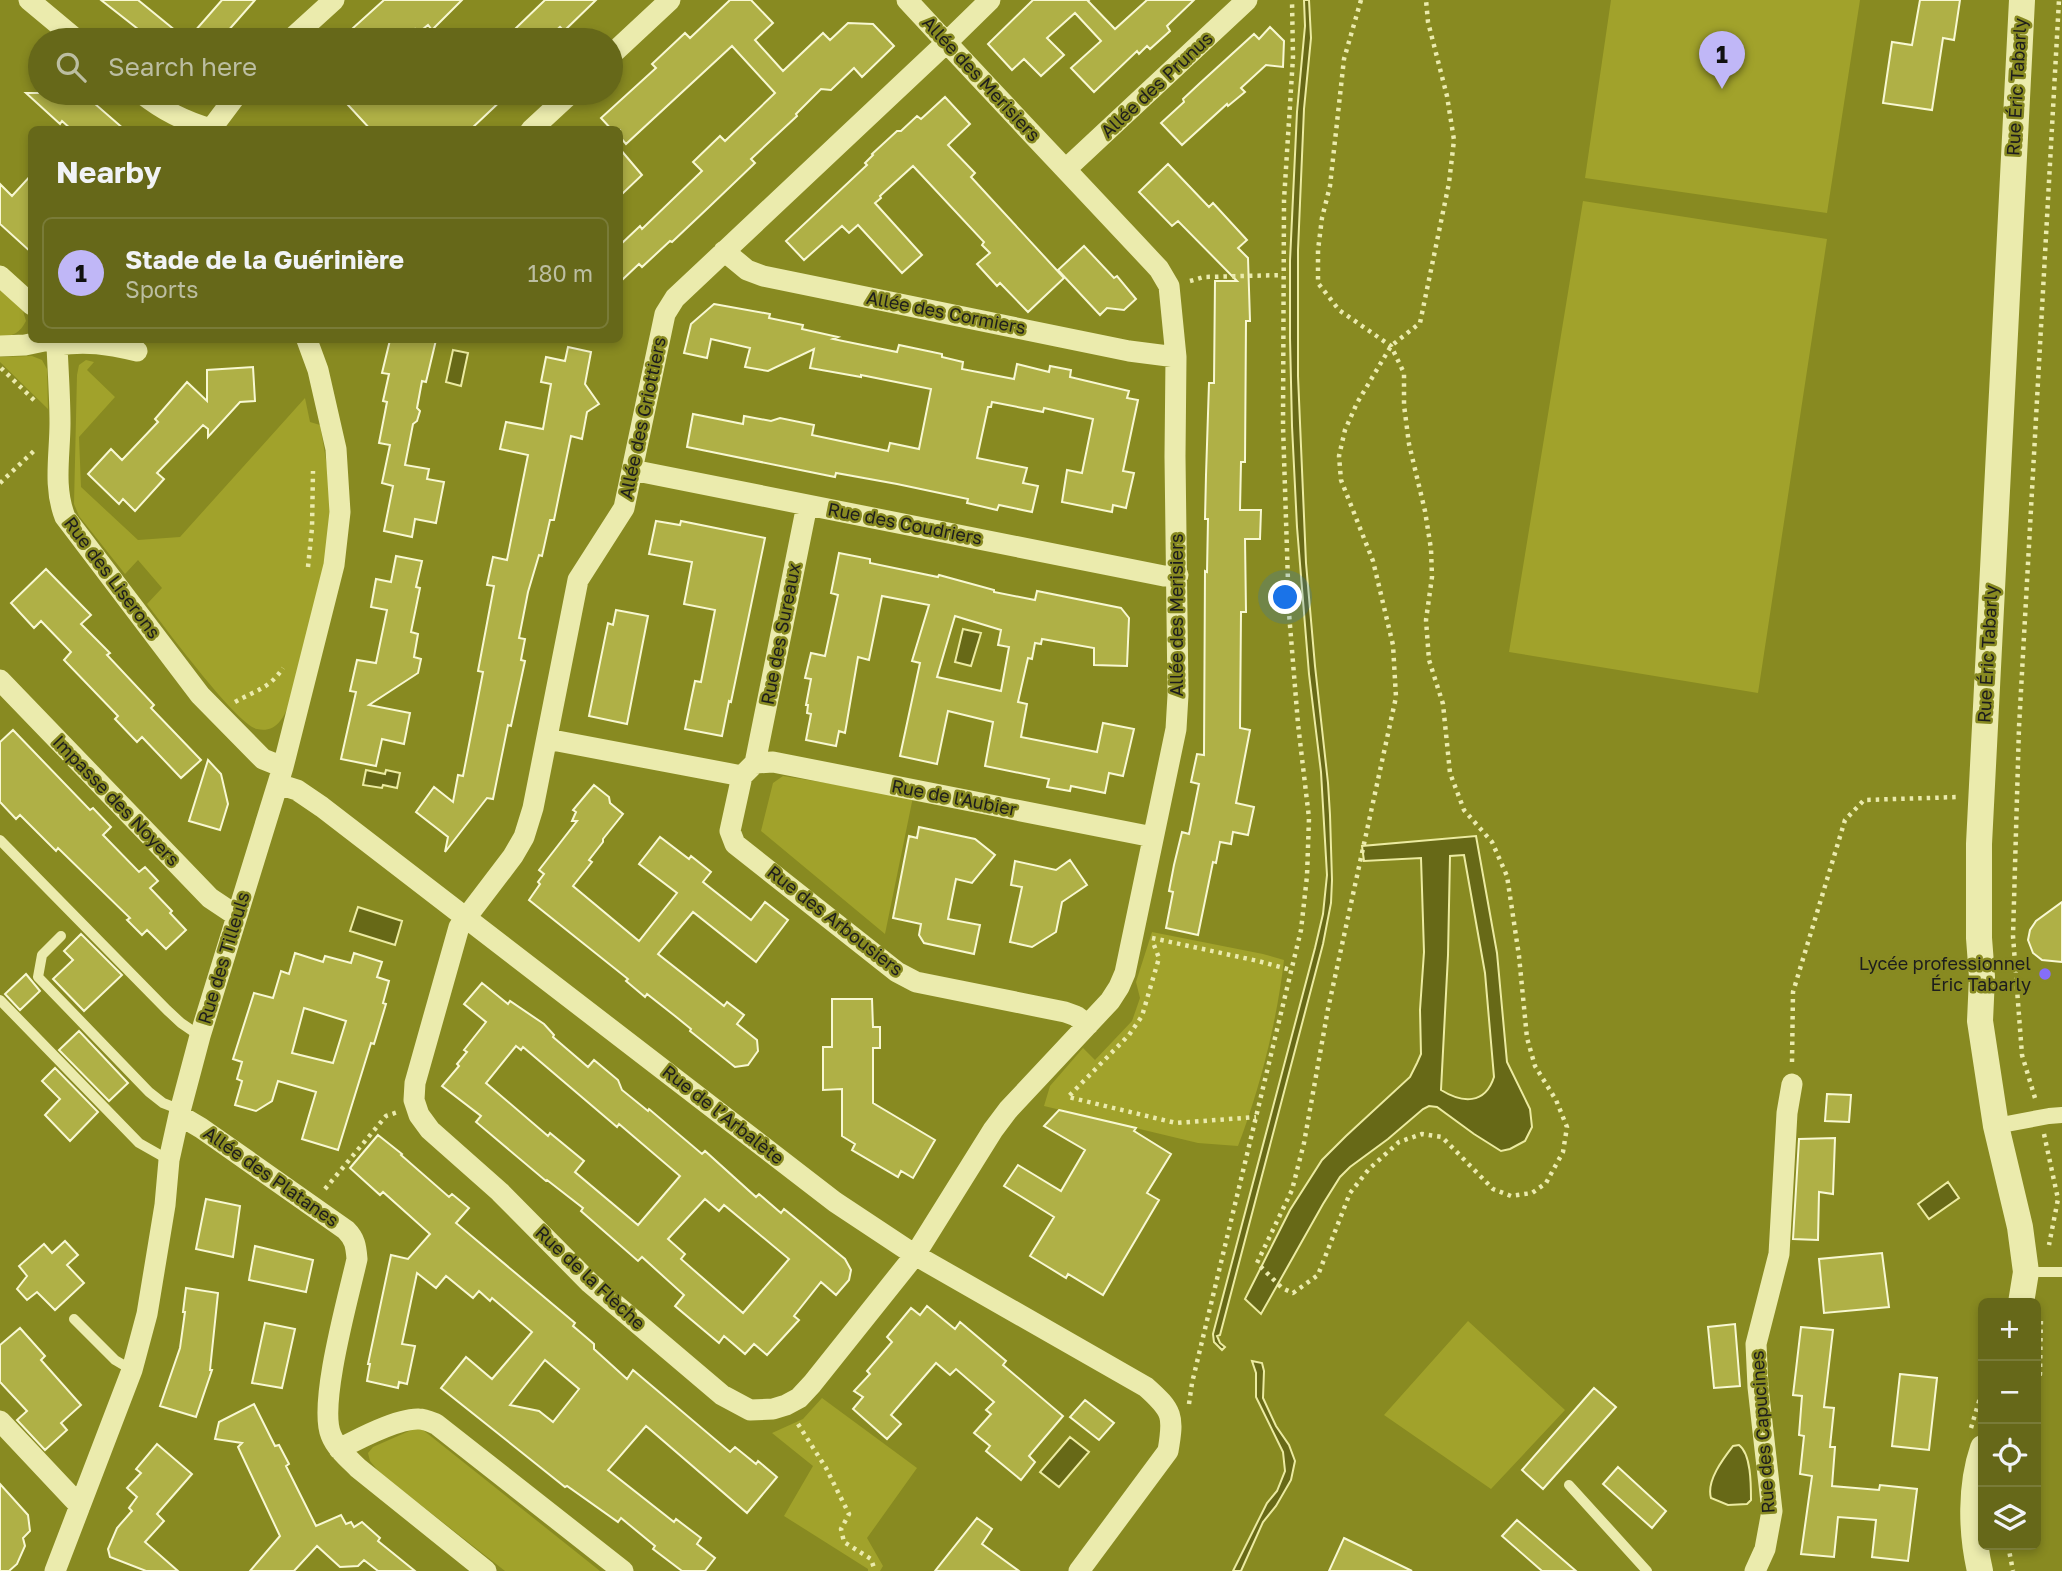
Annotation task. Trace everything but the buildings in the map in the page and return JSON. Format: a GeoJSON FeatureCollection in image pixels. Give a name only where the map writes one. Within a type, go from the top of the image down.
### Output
{"type":"FeatureCollection","features":[{"type":"Feature","properties":{"kind":"street"},"geometry":{"type":"LineString","coordinates":[[29,0],[63,28]]}},
{"type":"Feature","properties":{"kind":"street"},"geometry":{"type":"LineString","coordinates":[[303,28],[334,0]]}},
{"type":"Feature","properties":{"kind":"street"},"geometry":{"type":"LineString","coordinates":[[623,44],[670,0]]}},
{"type":"Feature","properties":{"kind":"street","name":"Allée des Merisiers"},"geometry":{"type":"LineString","coordinates":[[907,0],[1158,268],[1169,286],[1176,357],[1178,575],[1176,729],[1125,972],[1110,1002],[993,1130],[915,1255]]}},
{"type":"Feature","properties":{"kind":"street"},"geometry":{"type":"LineString","coordinates":[[946,43],[990,0]]}},
{"type":"Feature","properties":{"kind":"street","name":"Allée des Prunus"},"geometry":{"type":"LineString","coordinates":[[1066,169],[1247,0]]}},
{"type":"Feature","properties":{"kind":"street","name":"Rue Éric Tabarly"},"geometry":{"type":"LineString","coordinates":[[2022,0],[1979,844],[1979,938],[1982,977],[1980,1021],[1996,1126],[2020,1227],[2035,1273],[2023,1298]]}},
{"type":"Feature","properties":{"kind":"street","name":"Allée des Griottiers"},"geometry":{"type":"LineString","coordinates":[[465,916],[513,856],[524,837],[533,808],[578,580],[624,508],[665,314],[675,298],[946,43]]}},
{"type":"Feature","properties":{"kind":"street"},"geometry":{"type":"LineString","coordinates":[[158,105],[185,121],[201,126]]}},
{"type":"Feature","properties":{"kind":"street"},"geometry":{"type":"LineString","coordinates":[[213,126],[229,105]]}},
{"type":"Feature","properties":{"kind":"street"},"geometry":{"type":"LineString","coordinates":[[535,126],[558,105]]}},
{"type":"Feature","properties":{"kind":"street","name":"Allée des Cormiers"},"geometry":{"type":"LineString","coordinates":[[724,251],[747,270],[763,276],[1129,351],[1176,357]]}},
{"type":"Feature","properties":{"kind":"street"},"geometry":{"type":"LineString","coordinates":[[0,276],[28,301]]}},
{"type":"Feature","properties":{"kind":"street"},"geometry":{"type":"LineString","coordinates":[[0,346],[38,343]]}},
{"type":"Feature","properties":{"kind":"street","name":"Rue des Liserons"},"geometry":{"type":"LineString","coordinates":[[53,343],[60,423],[58,486],[60,505],[65,517],[200,695],[280,775]]}},
{"type":"Feature","properties":{"kind":"street"},"geometry":{"type":"LineString","coordinates":[[96,343],[137,351]]}},
{"type":"Feature","properties":{"kind":"street","name":"Rue des Tilleuls"},"geometry":{"type":"LineString","coordinates":[[59,1569],[132,1370],[147,1314],[165,1205],[169,1160],[180,1113],[200,1036],[280,775],[334,565],[340,512],[335,449],[318,370],[308,343]]}},
{"type":"Feature","properties":{"kind":"street","name":"Rue des Coudriers"},"geometry":{"type":"LineString","coordinates":[[632,470],[1164,576],[1178,575]]}},
{"type":"Feature","properties":{"kind":"street","name":"Rue des Sureaux"},"geometry":{"type":"LineString","coordinates":[[748,770],[807,505]]}},
{"type":"Feature","properties":{"kind":"street","name":"Impasse des Noyers"},"geometry":{"type":"LineString","coordinates":[[0,680],[210,898],[237,916]]}},
{"type":"Feature","properties":{"kind":"street"},"geometry":{"type":"LineString","coordinates":[[547,739],[748,770]]}},
{"type":"Feature","properties":{"kind":"street","name":"Rue de l'Aubier"},"geometry":{"type":"LineString","coordinates":[[748,770],[773,762],[1153,837]]}},
{"type":"Feature","properties":{"kind":"street","name":"Rue des Arbousiers"},"geometry":{"type":"LineString","coordinates":[[748,770],[730,831],[735,844],[897,972],[916,982],[1057,1010],[1076,1016],[1088,1026]]}},
{"type":"Feature","properties":{"kind":"street","name":"Rue de l’Arbalète"},"geometry":{"type":"LineString","coordinates":[[280,775],[835,1202],[915,1255],[1146,1387],[1165,1404],[1171,1417],[1172,1430],[1168,1451],[1079,1571]]}},
{"type":"Feature","properties":{"kind":"street"},"geometry":{"type":"LineString","coordinates":[[415,1104],[415,1083],[459,927],[465,916]]}},
{"type":"Feature","properties":{"kind":"street","name":"Rue des Capucines"},"geometry":{"type":"LineString","coordinates":[[1755,1571],[1765,1549],[1772,1511],[1755,1344],[1779,1254],[1787,1113],[1792,1084]]}},
{"type":"Feature","properties":{"kind":"street","name":"Rue de la Flèche"},"geometry":{"type":"LineString","coordinates":[[415,1104],[430,1130],[500,1192],[590,1283],[722,1395],[750,1410],[773,1409],[786,1405]]}},
{"type":"Feature","properties":{"kind":"street","name":"Allée des Platanes"},"geometry":{"type":"LineString","coordinates":[[180,1113],[353,1237],[357,1259],[328,1389],[330,1433],[339,1449],[358,1468],[486,1571]]}},
{"type":"Feature","properties":{"kind":"street"},"geometry":{"type":"LineString","coordinates":[[1996,1126],[2062,1115]]}},
{"type":"Feature","properties":{"kind":"street"},"geometry":{"type":"LineString","coordinates":[[786,1405],[799,1398],[915,1255]]}},
{"type":"Feature","properties":{"kind":"street"},"geometry":{"type":"LineString","coordinates":[[339,1449],[403,1421],[420,1419],[436,1424],[623,1571]]}},
{"type":"Feature","properties":{"kind":"street"},"geometry":{"type":"LineString","coordinates":[[0,1421],[80,1506]]}},
{"type":"Feature","properties":{"kind":"street"},"geometry":{"type":"LineString","coordinates":[[1978,1469],[1974,1495],[1974,1531],[1980,1571]]}},
{"type":"Feature","properties":{"kind":"lane"},"geometry":{"type":"LineString","coordinates":[[0,840],[167,1010],[200,1036]]}},
{"type":"Feature","properties":{"kind":"lane"},"geometry":{"type":"LineString","coordinates":[[61,936],[42,955],[38,977],[149,1092],[180,1113]]}},
{"type":"Feature","properties":{"kind":"lane"},"geometry":{"type":"LineString","coordinates":[[0,1000],[139,1143],[169,1160]]}},
{"type":"Feature","properties":{"kind":"lane"},"geometry":{"type":"LineString","coordinates":[[2035,1273],[2062,1272]]}},
{"type":"Feature","properties":{"kind":"lane"},"geometry":{"type":"LineString","coordinates":[[74,1319],[115,1360],[132,1370]]}},
{"type":"Feature","properties":{"kind":"lane"},"geometry":{"type":"LineString","coordinates":[[1569,1485],[1647,1571]]}},
{"type":"Feature","properties":{"kind":"path"},"geometry":{"type":"LineString","coordinates":[[1189,1405],[1300,930],[1307,876],[1309,818],[1289,613],[1283,426],[1284,200],[1293,57],[1292,0]]}},
{"type":"Feature","properties":{"kind":"path"},"geometry":{"type":"LineString","coordinates":[[1361,0],[1344,59],[1331,186],[1322,218],[1318,250],[1318,283],[1339,310],[1391,346],[1404,373],[1404,405],[1409,444],[1431,549],[1432,577],[1426,620],[1429,660],[1443,704],[1450,773],[1464,810],[1492,842],[1507,876],[1527,1038],[1535,1066],[1556,1100],[1567,1127],[1563,1152],[1546,1183],[1532,1193],[1511,1196],[1493,1188],[1442,1137],[1422,1134],[1399,1142],[1369,1168],[1350,1193],[1318,1275],[1293,1293],[1282,1288],[1257,1263],[1292,1190],[1301,1155],[1328,1009],[1396,697],[1392,645],[1373,561],[1341,480],[1339,456],[1345,430],[1357,402],[1391,346],[1420,323],[1449,183],[1454,140],[1447,96],[1428,22],[1426,0]]}},
{"type":"Feature","properties":{"kind":"path"},"geometry":{"type":"LineString","coordinates":[[2039,1361],[2035,1273],[2058,1199],[2040,1117],[2022,1055],[2013,936],[2019,727],[2059,0]]}},
{"type":"Feature","properties":{"kind":"path"},"geometry":{"type":"LineString","coordinates":[[1169,286],[1204,277],[1283,275]]}},
{"type":"Feature","properties":{"kind":"path"},"geometry":{"type":"LineString","coordinates":[[0,367],[46,412]]}},
{"type":"Feature","properties":{"kind":"path"},"geometry":{"type":"LineString","coordinates":[[0,483],[37,447]]}},
{"type":"Feature","properties":{"kind":"path"},"geometry":{"type":"LineString","coordinates":[[307,572],[314,467]]}},
{"type":"Feature","properties":{"kind":"path"},"geometry":{"type":"LineString","coordinates":[[228,706],[263,689],[285,666]]}},
{"type":"Feature","properties":{"kind":"path"},"geometry":{"type":"LineString","coordinates":[[1792,1084],[1793,992],[1845,820],[1864,800],[1963,797]]}},
{"type":"Feature","properties":{"kind":"path"},"geometry":{"type":"LineString","coordinates":[[1256,1117],[1176,1123],[1068,1097],[1129,1035],[1142,1016],[1159,958],[1149,937],[1291,970]]}},
{"type":"Feature","properties":{"kind":"path"},"geometry":{"type":"LineString","coordinates":[[311,1205],[386,1116],[415,1104]]}},
{"type":"Feature","properties":{"kind":"path"},"geometry":{"type":"LineString","coordinates":[[786,1405],[826,1468],[849,1514],[841,1529],[844,1542],[871,1559],[875,1571]]}},
{"type":"Feature","properties":{"kind":"path"},"geometry":{"type":"LineString","coordinates":[[2009,1550],[2013,1571]]}},
{"type":"Feature","properties":{"kind":"shaded area"},"geometry":{"type":"Polygon","coordinates":[[[1304,0],[1309,0],[1311,38],[1304,109],[1298,250],[1298,376],[1306,563],[1328,783],[1331,903],[1323,944],[1220,1335],[1217,1336],[1225,1347],[1222,1350],[1214,1342],[1213,1334],[1315,948],[1323,914],[1327,875],[1321,772],[1309,674],[1297,527],[1292,426],[1290,261],[1297,112],[1305,26],[1304,0]]]}},
{"type":"Feature","properties":{"kind":"shaded area"},"geometry":{"type":"Polygon","coordinates":[[[1611,0],[1860,0],[1827,213],[1585,178],[1611,0]]]}},
{"type":"Feature","properties":{"kind":"shaded area"},"geometry":{"type":"Polygon","coordinates":[[[1583,201],[1827,239],[1758,693],[1509,652],[1583,201]]]}},
{"type":"Feature","properties":{"kind":"shaded area"},"geometry":{"type":"Polygon","coordinates":[[[0,289],[23,311],[26,321],[16,333],[0,337],[0,289]]]}},
{"type":"Feature","properties":{"kind":"shaded area"},"geometry":{"type":"Polygon","coordinates":[[[453,350],[468,353],[461,386],[446,382],[453,350]]]}},
{"type":"Feature","properties":{"kind":"shaded area"},"geometry":{"type":"Polygon","coordinates":[[[32,356],[42,360],[47,369],[48,409],[0,362],[0,357],[32,356]]]}},
{"type":"Feature","properties":{"kind":"shaded area"},"geometry":{"type":"Polygon","coordinates":[[[86,360],[94,362],[87,370],[115,397],[79,437],[81,487],[138,540],[180,537],[305,398],[310,422],[320,425],[330,483],[331,520],[325,561],[288,707],[273,727],[257,729],[234,711],[200,673],[147,604],[162,588],[138,560],[125,574],[79,516],[74,504],[77,375],[79,365],[86,360]]]}},
{"type":"Feature","properties":{"kind":"shaded area"},"geometry":{"type":"Polygon","coordinates":[[[963,629],[981,633],[971,666],[955,662],[963,629]]]}},
{"type":"Feature","properties":{"kind":"shaded area"},"geometry":{"type":"Polygon","coordinates":[[[366,770],[385,774],[386,770],[400,773],[397,788],[363,785],[366,770]]]}},
{"type":"Feature","properties":{"kind":"shaded area"},"geometry":{"type":"Polygon","coordinates":[[[783,776],[913,797],[885,934],[761,831],[773,783],[783,776]]]}},
{"type":"Feature","properties":{"kind":"shaded area"},"geometry":{"type":"Polygon","coordinates":[[[1476,836],[1497,953],[1507,1062],[1530,1109],[1532,1127],[1525,1141],[1501,1151],[1437,1107],[1429,1106],[1423,1109],[1340,1177],[1261,1314],[1245,1299],[1290,1210],[1322,1160],[1410,1077],[1421,1054],[1420,1010],[1424,952],[1421,858],[1364,861],[1362,846],[1476,836]],[[1464,855],[1450,856],[1441,1090],[1465,1099],[1479,1097],[1485,1093],[1494,1077],[1485,973],[1464,855]]]}},
{"type":"Feature","properties":{"kind":"shaded area"},"geometry":{"type":"Polygon","coordinates":[[[358,907],[402,921],[395,945],[350,931],[358,907]]]}},
{"type":"Feature","properties":{"kind":"shaded area"},"geometry":{"type":"Polygon","coordinates":[[[1152,932],[1284,960],[1267,1054],[1238,1146],[1198,1143],[1044,1106],[1050,1086],[1083,1048],[1095,1060],[1132,1021],[1140,998],[1136,982],[1152,932]]]}},
{"type":"Feature","properties":{"kind":"shaded area"},"geometry":{"type":"Polygon","coordinates":[[[1948,1182],[1959,1198],[1929,1219],[1918,1204],[1948,1182]]]}},
{"type":"Feature","properties":{"kind":"shaded area"},"geometry":{"type":"Polygon","coordinates":[[[1468,1321],[1565,1410],[1491,1489],[1384,1415],[1468,1321]]]}},
{"type":"Feature","properties":{"kind":"shaded area"},"geometry":{"type":"Polygon","coordinates":[[[1252,1361],[1262,1363],[1263,1398],[1295,1461],[1291,1480],[1263,1522],[1241,1571],[1233,1571],[1267,1503],[1277,1491],[1285,1471],[1283,1452],[1256,1397],[1256,1373],[1252,1361]]]}},
{"type":"Feature","properties":{"kind":"shaded area"},"geometry":{"type":"Polygon","coordinates":[[[822,1398],[917,1468],[867,1538],[883,1566],[880,1571],[868,1571],[784,1516],[813,1466],[772,1433],[803,1419],[822,1398]]]}},
{"type":"Feature","properties":{"kind":"shaded area"},"geometry":{"type":"Polygon","coordinates":[[[416,1428],[423,1430],[600,1571],[505,1571],[380,1473],[370,1461],[368,1453],[373,1447],[416,1428]]]}},
{"type":"Feature","properties":{"kind":"shaded area"},"geometry":{"type":"Polygon","coordinates":[[[1070,1437],[1089,1452],[1059,1487],[1040,1472],[1070,1437]]]}},
{"type":"Feature","properties":{"kind":"shaded area"},"geometry":{"type":"Polygon","coordinates":[[[1739,1445],[1748,1462],[1751,1500],[1747,1504],[1728,1505],[1711,1498],[1711,1485],[1716,1470],[1725,1457],[1733,1446],[1739,1445]]]}},
{"type":"Feature","properties":{"kind":"place","name":"Stade de la Guérinière"},"geometry":{"type":"Point","coordinates":[1722,89]}},
{"type":"Feature","properties":{"kind":"place","name":"Lycée professionnel Éric Tabarly"},"geometry":{"type":"Point","coordinates":[2045,974]}}]}
